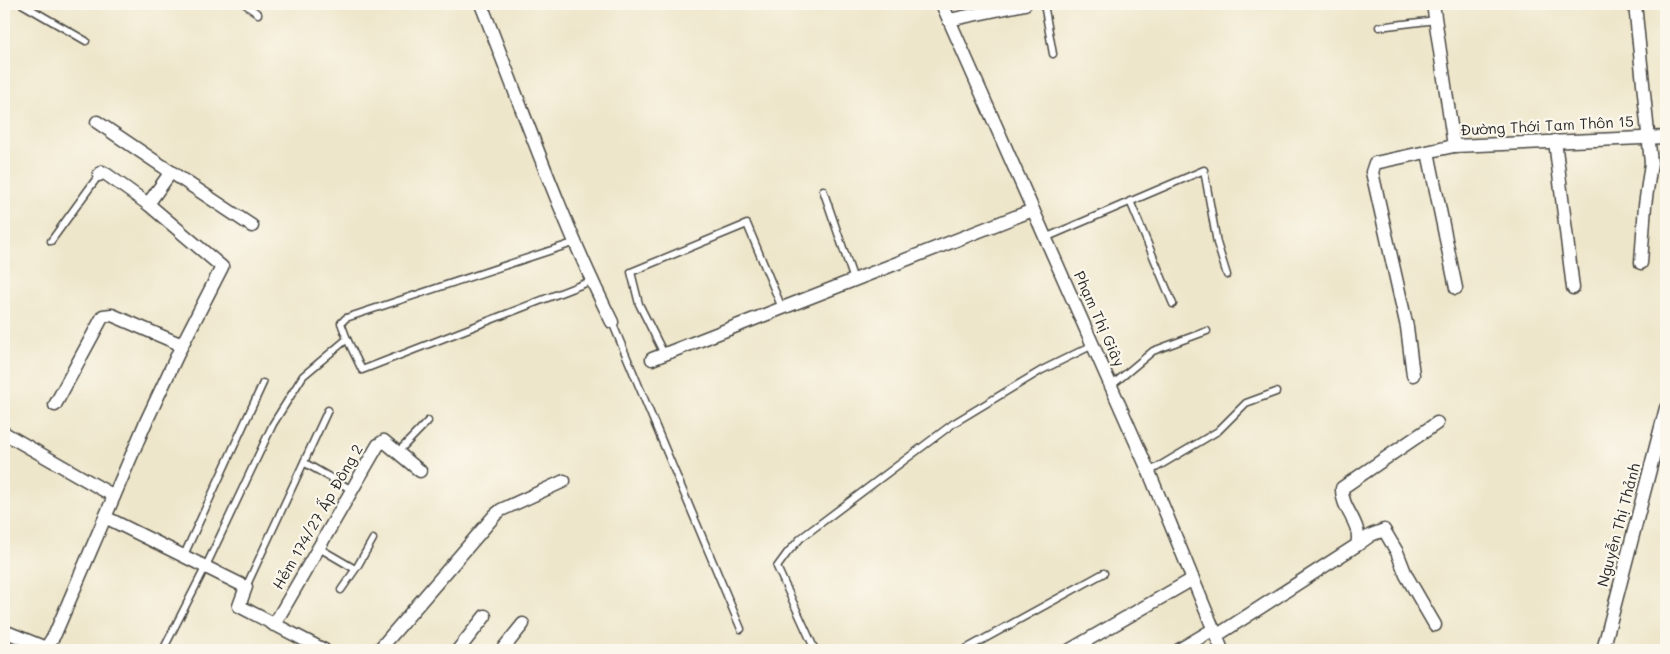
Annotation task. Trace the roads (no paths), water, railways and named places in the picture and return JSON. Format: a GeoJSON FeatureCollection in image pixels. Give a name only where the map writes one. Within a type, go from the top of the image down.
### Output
{"type":"FeatureCollection","features":[{"type":"Feature","properties":{"kind":"street"},"geometry":{"type":"LineString","coordinates":[[481,4],[591,281],[612,322]]}},
{"type":"Feature","properties":{"kind":"street","name":"Phạm Thị Giây"},"geometry":{"type":"LineString","coordinates":[[942,4],[1149,472],[1222,650]]}},
{"type":"Feature","properties":{"kind":"street"},"geometry":{"type":"LineString","coordinates":[[949,20],[1024,4]]}},
{"type":"Feature","properties":{"kind":"street","name":"Đường Thới Tam Thôn 15"},"geometry":{"type":"LineString","coordinates":[[1433,4],[1454,146],[1666,137]]}},
{"type":"Feature","properties":{"kind":"street"},"geometry":{"type":"LineString","coordinates":[[1635,4],[1651,163],[1645,205],[1641,263]]}},
{"type":"Feature","properties":{"kind":"street"},"geometry":{"type":"LineString","coordinates":[[97,122],[252,226]]}},
{"type":"Feature","properties":{"kind":"street"},"geometry":{"type":"LineString","coordinates":[[1555,141],[1573,288]]}},
{"type":"Feature","properties":{"kind":"street"},"geometry":{"type":"LineString","coordinates":[[1413,375],[1407,327],[1372,172],[1375,163],[1454,146]]}},
{"type":"Feature","properties":{"kind":"street"},"geometry":{"type":"LineString","coordinates":[[1428,152],[1456,288]]}},
{"type":"Feature","properties":{"kind":"street"},"geometry":{"type":"LineString","coordinates":[[4,631],[47,650],[145,424],[182,345],[222,267],[148,204],[106,174],[102,172],[99,175]]}},
{"type":"Feature","properties":{"kind":"street"},"geometry":{"type":"LineString","coordinates":[[148,204],[171,172]]}},
{"type":"Feature","properties":{"kind":"street"},"geometry":{"type":"LineString","coordinates":[[658,357],[1033,210]]}},
{"type":"Feature","properties":{"kind":"street"},"geometry":{"type":"LineString","coordinates":[[54,405],[103,316],[112,315],[182,345]]}},
{"type":"Feature","properties":{"kind":"street","name":"Nguyễn Thị Thảnh"},"geometry":{"type":"LineString","coordinates":[[1603,650],[1666,408]]}},
{"type":"Feature","properties":{"kind":"street"},"geometry":{"type":"LineString","coordinates":[[1357,545],[1360,535],[1342,496],[1342,488],[1437,423]]}},
{"type":"Feature","properties":{"kind":"street"},"geometry":{"type":"LineString","coordinates":[[4,433],[114,496]]}},
{"type":"Feature","properties":{"kind":"street","name":"Hẻm 174/27 Ấp Đông 2"},"geometry":{"type":"LineString","coordinates":[[274,625],[378,445],[384,441],[420,471]]}},
{"type":"Feature","properties":{"kind":"street"},"geometry":{"type":"LineString","coordinates":[[379,650],[501,510],[564,481]]}},
{"type":"Feature","properties":{"kind":"street"},"geometry":{"type":"LineString","coordinates":[[105,517],[246,586],[239,606],[324,650]]}},
{"type":"Feature","properties":{"kind":"street"},"geometry":{"type":"LineString","coordinates":[[1179,650],[1215,633],[1371,536],[1384,530],[1406,576],[1435,625]]}},
{"type":"Feature","properties":{"kind":"street"},"geometry":{"type":"LineString","coordinates":[[1070,650],[1193,579]]}},
{"type":"Feature","properties":{"kind":"street"},"geometry":{"type":"LineString","coordinates":[[458,650],[485,616]]}},
{"type":"Feature","properties":{"kind":"street"},"geometry":{"type":"LineString","coordinates":[[502,650],[523,624]]}},
{"type":"Feature","properties":{"kind":"lane"},"geometry":{"type":"LineString","coordinates":[[22,4],[86,41]]}},
{"type":"Feature","properties":{"kind":"lane"},"geometry":{"type":"LineString","coordinates":[[245,4],[258,14]]}},
{"type":"Feature","properties":{"kind":"lane"},"geometry":{"type":"LineString","coordinates":[[1044,4],[1053,54]]}},
{"type":"Feature","properties":{"kind":"lane"},"geometry":{"type":"LineString","coordinates":[[1379,27],[1436,20]]}},
{"type":"Feature","properties":{"kind":"lane"},"geometry":{"type":"LineString","coordinates":[[1046,238],[1204,170],[1217,243],[1227,276]]}},
{"type":"Feature","properties":{"kind":"lane"},"geometry":{"type":"LineString","coordinates":[[51,241],[99,175]]}},
{"type":"Feature","properties":{"kind":"lane"},"geometry":{"type":"LineString","coordinates":[[823,190],[854,280]]}},
{"type":"Feature","properties":{"kind":"lane"},"geometry":{"type":"LineString","coordinates":[[1130,201],[1173,304]]}},
{"type":"Feature","properties":{"kind":"lane"},"geometry":{"type":"LineString","coordinates":[[658,357],[639,304],[631,272],[746,224],[782,308]]}},
{"type":"Feature","properties":{"kind":"lane"},"geometry":{"type":"LineString","coordinates":[[576,242],[346,318],[340,323],[362,370],[591,281]]}},
{"type":"Feature","properties":{"kind":"lane"},"geometry":{"type":"LineString","coordinates":[[612,322],[741,629]]}},
{"type":"Feature","properties":{"kind":"lane"},"geometry":{"type":"LineString","coordinates":[[1111,386],[1152,351],[1207,331]]}},
{"type":"Feature","properties":{"kind":"lane"},"geometry":{"type":"LineString","coordinates":[[163,650],[206,566],[273,424],[303,376],[347,339]]}},
{"type":"Feature","properties":{"kind":"lane"},"geometry":{"type":"LineString","coordinates":[[815,650],[777,567],[788,552],[801,538],[954,423],[1042,370],[1093,345]]}},
{"type":"Feature","properties":{"kind":"lane"},"geometry":{"type":"LineString","coordinates":[[184,555],[263,383]]}},
{"type":"Feature","properties":{"kind":"lane"},"geometry":{"type":"LineString","coordinates":[[1149,472],[1218,431],[1246,403],[1276,392]]}},
{"type":"Feature","properties":{"kind":"lane"},"geometry":{"type":"LineString","coordinates":[[246,586],[305,463],[328,410]]}},
{"type":"Feature","properties":{"kind":"lane"},"geometry":{"type":"LineString","coordinates":[[398,452],[428,421]]}},
{"type":"Feature","properties":{"kind":"lane"},"geometry":{"type":"LineString","coordinates":[[305,463],[352,490]]}},
{"type":"Feature","properties":{"kind":"lane"},"geometry":{"type":"LineString","coordinates":[[341,590],[373,539]]}},
{"type":"Feature","properties":{"kind":"lane"},"geometry":{"type":"LineString","coordinates":[[319,548],[355,570]]}},
{"type":"Feature","properties":{"kind":"lane"},"geometry":{"type":"LineString","coordinates":[[964,650],[1104,572]]}}]}
